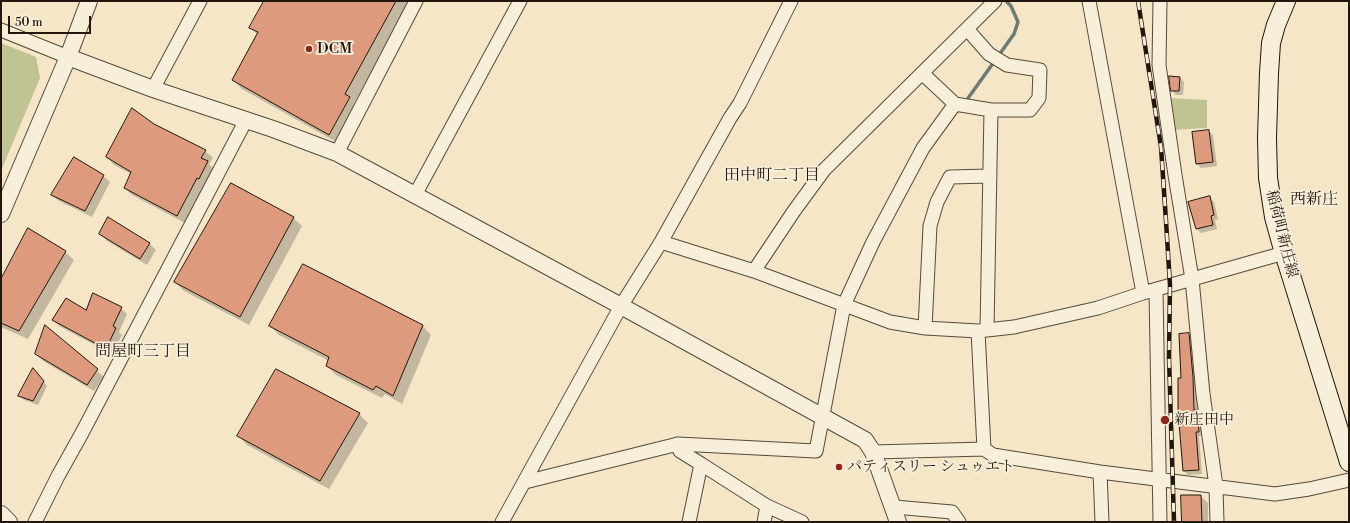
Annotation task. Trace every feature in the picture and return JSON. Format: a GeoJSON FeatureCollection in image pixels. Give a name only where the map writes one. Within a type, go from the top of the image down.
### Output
{"type":"FeatureCollection","features":[{"type":"Feature","properties":{"kind":"main road","name":"稲荷町新庄線"},"geometry":{"type":"LineString","coordinates":[[1286,1],[1276,25],[1271,44],[1266,138],[1268,178],[1274,217],[1284,253],[1349,462]]}},
{"type":"Feature","properties":{"kind":"street"},"geometry":{"type":"LineString","coordinates":[[1,214],[68,57],[89,1]]}},
{"type":"Feature","properties":{"kind":"street"},"geometry":{"type":"LineString","coordinates":[[153,89],[200,1]]}},
{"type":"Feature","properties":{"kind":"street"},"geometry":{"type":"LineString","coordinates":[[337,153],[416,1]]}},
{"type":"Feature","properties":{"kind":"street"},"geometry":{"type":"LineString","coordinates":[[415,195],[520,1]]}},
{"type":"Feature","properties":{"kind":"street"},"geometry":{"type":"LineString","coordinates":[[502,522],[621,306],[661,242],[730,118],[740,103],[791,1]]}},
{"type":"Feature","properties":{"kind":"street"},"geometry":{"type":"LineString","coordinates":[[754,271],[794,211],[824,170],[995,1]]}},
{"type":"Feature","properties":{"kind":"street"},"geometry":{"type":"LineString","coordinates":[[1089,1],[1143,293]]}},
{"type":"Feature","properties":{"kind":"street"},"geometry":{"type":"LineString","coordinates":[[1160,1],[1159,65],[1192,279],[1204,394],[1216,486],[1217,522]]}},
{"type":"Feature","properties":{"kind":"street"},"geometry":{"type":"LineString","coordinates":[[922,73],[955,104],[991,110],[1030,110],[1039,98],[1040,70],[1007,65],[989,54],[967,29]]}},
{"type":"Feature","properties":{"kind":"street"},"geometry":{"type":"LineString","coordinates":[[1,30],[153,89],[273,129],[337,153],[621,306],[864,440],[873,452],[896,515],[952,512],[959,522]]}},
{"type":"Feature","properties":{"kind":"street"},"geometry":{"type":"LineString","coordinates":[[525,482],[677,444],[816,451],[844,305],[872,242],[923,148],[955,104]]}},
{"type":"Feature","properties":{"kind":"street"},"geometry":{"type":"LineString","coordinates":[[984,449],[983,331],[990,176],[991,110]]}},
{"type":"Feature","properties":{"kind":"street"},"geometry":{"type":"LineString","coordinates":[[35,522],[246,120]]}},
{"type":"Feature","properties":{"kind":"street"},"geometry":{"type":"LineString","coordinates":[[925,328],[930,226],[937,202],[950,177],[990,176]]}},
{"type":"Feature","properties":{"kind":"street"},"geometry":{"type":"LineString","coordinates":[[661,242],[754,271],[890,322],[925,328],[983,331],[1014,327],[1098,308],[1143,293],[1284,253]]}},
{"type":"Feature","properties":{"kind":"street"},"geometry":{"type":"LineString","coordinates":[[1156,290],[1160,522]]}},
{"type":"Feature","properties":{"kind":"street"},"geometry":{"type":"LineString","coordinates":[[677,444],[680,451],[768,506],[802,522]]}},
{"type":"Feature","properties":{"kind":"street"},"geometry":{"type":"LineString","coordinates":[[873,452],[984,449],[993,455],[1100,472],[1275,494],[1309,489],[1349,480]]}},
{"type":"Feature","properties":{"kind":"street"},"geometry":{"type":"LineString","coordinates":[[689,522],[701,464]]}},
{"type":"Feature","properties":{"kind":"street"},"geometry":{"type":"LineString","coordinates":[[1100,472],[1102,522]]}},
{"type":"Feature","properties":{"kind":"street"},"geometry":{"type":"LineString","coordinates":[[764,522],[768,506]]}},
{"type":"Feature","properties":{"kind":"street"},"geometry":{"type":"LineString","coordinates":[[1,514],[9,522]]}},
{"type":"Feature","properties":{"kind":"green space"},"geometry":{"type":"Polygon","coordinates":[[[1,43],[36,57],[40,78],[1,171],[1,43]]]}},
{"type":"Feature","properties":{"kind":"green space"},"geometry":{"type":"Polygon","coordinates":[[[1169,98],[1207,100],[1207,128],[1172,130],[1169,98]]]}},
{"type":"Feature","properties":{"kind":"building","name":"DCM"},"geometry":{"type":"Polygon","coordinates":[[[264,1],[396,1],[345,94],[350,97],[329,135],[232,80],[258,32],[249,28],[264,1]]]}},
{"type":"Feature","properties":{"kind":"building"},"geometry":{"type":"Polygon","coordinates":[[[1169,76],[1180,77],[1179,91],[1171,91],[1169,76]]]}},
{"type":"Feature","properties":{"kind":"building"},"geometry":{"type":"Polygon","coordinates":[[[132,108],[154,124],[206,150],[201,158],[208,161],[199,179],[197,178],[177,216],[124,188],[131,172],[106,157],[132,108]]]}},
{"type":"Feature","properties":{"kind":"building"},"geometry":{"type":"Polygon","coordinates":[[[1209,130],[1213,162],[1196,164],[1192,132],[1209,130]]]}},
{"type":"Feature","properties":{"kind":"building"},"geometry":{"type":"Polygon","coordinates":[[[74,157],[104,175],[85,211],[51,195],[74,157]]]}},
{"type":"Feature","properties":{"kind":"building"},"geometry":{"type":"Polygon","coordinates":[[[231,183],[294,217],[240,317],[174,282],[231,183]]]}},
{"type":"Feature","properties":{"kind":"building"},"geometry":{"type":"Polygon","coordinates":[[[1210,196],[1214,215],[1211,216],[1213,225],[1196,229],[1188,202],[1210,196]]]}},
{"type":"Feature","properties":{"kind":"building"},"geometry":{"type":"Polygon","coordinates":[[[108,217],[150,243],[140,259],[99,234],[108,217]]]}},
{"type":"Feature","properties":{"kind":"building"},"geometry":{"type":"Polygon","coordinates":[[[28,228],[66,251],[19,331],[1,323],[1,279],[28,228]]]}},
{"type":"Feature","properties":{"kind":"building"},"geometry":{"type":"Polygon","coordinates":[[[303,264],[423,325],[393,396],[376,386],[373,390],[326,366],[329,357],[269,326],[303,264]]]}},
{"type":"Feature","properties":{"kind":"building"},"geometry":{"type":"Polygon","coordinates":[[[93,293],[122,307],[113,326],[116,328],[106,349],[52,320],[66,298],[86,310],[93,293]]]}},
{"type":"Feature","properties":{"kind":"building"},"geometry":{"type":"Polygon","coordinates":[[[45,325],[98,369],[87,385],[35,354],[45,325]]]}},
{"type":"Feature","properties":{"kind":"building"},"geometry":{"type":"Polygon","coordinates":[[[1189,333],[1194,410],[1197,410],[1199,432],[1196,432],[1199,470],[1183,471],[1178,411],[1178,378],[1181,378],[1179,334],[1189,333]]]}},
{"type":"Feature","properties":{"kind":"building"},"geometry":{"type":"Polygon","coordinates":[[[33,368],[44,381],[33,401],[18,396],[33,368]]]}},
{"type":"Feature","properties":{"kind":"building"},"geometry":{"type":"Polygon","coordinates":[[[276,369],[360,413],[320,481],[237,436],[276,369]]]}},
{"type":"Feature","properties":{"kind":"building"},"geometry":{"type":"Polygon","coordinates":[[[1181,495],[1201,495],[1202,522],[1182,522],[1181,495]]]}},
{"type":"Feature","properties":{"kind":"waterway"},"geometry":{"type":"LineString","coordinates":[[966,101],[1014,34],[1018,22],[1011,6],[1006,1]]}},
{"type":"Feature","properties":{"kind":"railway"},"geometry":{"type":"LineString","coordinates":[[1138,1],[1161,147],[1170,285],[1169,357],[1174,522]]}},
{"type":"Feature","properties":{"kind":"place","name":"DCM"},"geometry":{"type":"Point","coordinates":[309,49]}},
{"type":"Feature","properties":{"kind":"place","name":"新庄田中"},"geometry":{"type":"Point","coordinates":[1165,420]}},
{"type":"Feature","properties":{"kind":"place","name":"パティスリー シュゥエト"},"geometry":{"type":"Point","coordinates":[839,467]}},
{"type":"Feature","properties":{"kind":"district","name":"田中町二丁目"},"geometry":{"type":"Point","coordinates":[772,176]}},
{"type":"Feature","properties":{"kind":"district","name":"西新庄"},"geometry":{"type":"Point","coordinates":[1314,200]}},
{"type":"Feature","properties":{"kind":"district","name":"問屋町三丁目"},"geometry":{"type":"Point","coordinates":[143,352]}}]}
